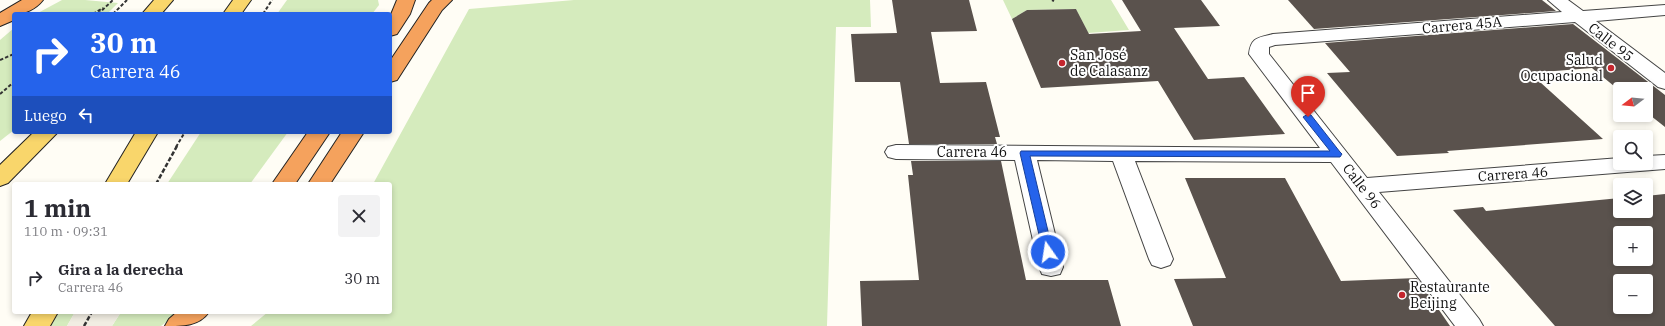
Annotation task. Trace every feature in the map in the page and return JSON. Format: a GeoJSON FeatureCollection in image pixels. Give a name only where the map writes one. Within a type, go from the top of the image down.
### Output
{"type":"FeatureCollection","features":[{"type":"Feature","properties":{"kind":"highway"},"geometry":{"type":"LineString","coordinates":[[14,12],[34,0]]}},
{"type":"Feature","properties":{"kind":"highway"},"geometry":{"type":"LineString","coordinates":[[392,27],[401,14],[406,0]]}},
{"type":"Feature","properties":{"kind":"highway"},"geometry":{"type":"LineString","coordinates":[[392,73],[435,7],[443,0]]}},
{"type":"Feature","properties":{"kind":"highway"},"geometry":{"type":"LineString","coordinates":[[0,20],[12,13]]}},
{"type":"Feature","properties":{"kind":"highway"},"geometry":{"type":"LineString","coordinates":[[284,182],[318,134]]}},
{"type":"Feature","properties":{"kind":"highway"},"geometry":{"type":"LineString","coordinates":[[320,182],[352,134]]}},
{"type":"Feature","properties":{"kind":"highway"},"geometry":{"type":"LineString","coordinates":[[178,326],[193,314]]}},
{"type":"Feature","properties":{"kind":"main road"},"geometry":{"type":"LineString","coordinates":[[154,12],[164,0]]}},
{"type":"Feature","properties":{"kind":"main road"},"geometry":{"type":"LineString","coordinates":[[233,12],[242,0]]}},
{"type":"Feature","properties":{"kind":"main road"},"geometry":{"type":"LineString","coordinates":[[0,178],[45,134]]}},
{"type":"Feature","properties":{"kind":"main road"},"geometry":{"type":"LineString","coordinates":[[117,182],[146,134]]}},
{"type":"Feature","properties":{"kind":"main road"},"geometry":{"type":"LineString","coordinates":[[37,326],[44,314]]}},
{"type":"Feature","properties":{"kind":"street","name":"Calle 95"},"geometry":{"type":"LineString","coordinates":[[1557,0],[1583,10],[1665,68]]}},
{"type":"Feature","properties":{"kind":"street","name":"Calle 95"},"geometry":{"type":"LineString","coordinates":[[1583,10],[1665,83]]}},
{"type":"Feature","properties":{"kind":"street","name":"Carrera 45A"},"geometry":{"type":"LineString","coordinates":[[1260,44],[1273,40],[1583,10],[1665,10]]}},
{"type":"Feature","properties":{"kind":"street","name":"Calle 96"},"geometry":{"type":"LineString","coordinates":[[1260,44],[1259,54],[1470,326]]}},
{"type":"Feature","properties":{"kind":"street","name":"Carrera 46"},"geometry":{"type":"LineString","coordinates":[[896,152],[1337,154]]}},
{"type":"Feature","properties":{"kind":"street"},"geometry":{"type":"LineString","coordinates":[[1024,153],[1052,267]]}},
{"type":"Feature","properties":{"kind":"street"},"geometry":{"type":"LineString","coordinates":[[1121,153],[1161,259]]}},
{"type":"Feature","properties":{"kind":"street","name":"Carrera 46"},"geometry":{"type":"LineString","coordinates":[[1362,186],[1665,162]]}},
{"type":"Feature","properties":{"kind":"path"},"geometry":{"type":"LineString","coordinates":[[100,12],[113,0]]}},
{"type":"Feature","properties":{"kind":"path"},"geometry":{"type":"LineString","coordinates":[[115,12],[127,0]]}},
{"type":"Feature","properties":{"kind":"path"},"geometry":{"type":"LineString","coordinates":[[264,12],[272,0]]}},
{"type":"Feature","properties":{"kind":"path"},"geometry":{"type":"LineString","coordinates":[[96,12],[108,5]]}},
{"type":"Feature","properties":{"kind":"path"},"geometry":{"type":"LineString","coordinates":[[0,60],[12,55]]}},
{"type":"Feature","properties":{"kind":"path"},"geometry":{"type":"LineString","coordinates":[[0,94],[12,84]]}},
{"type":"Feature","properties":{"kind":"path"},"geometry":{"type":"LineString","coordinates":[[157,182],[184,134]]}},
{"type":"Feature","properties":{"kind":"path"},"geometry":{"type":"LineString","coordinates":[[84,326],[91,314]]}},
{"type":"Feature","properties":{"kind":"green space"},"geometry":{"type":"Polygon","coordinates":[[[62,0],[85,0],[118,3],[109,12],[40,12],[62,0]]]}},
{"type":"Feature","properties":{"kind":"green space"},"geometry":{"type":"Polygon","coordinates":[[[287,0],[378,0],[379,5],[374,12],[278,12],[287,0]]]}},
{"type":"Feature","properties":{"kind":"green space"},"geometry":{"type":"Polygon","coordinates":[[[574,0],[870,0],[871,27],[836,27],[827,326],[251,326],[266,314],[392,314],[392,182],[374,182],[469,9],[574,0]]]}},
{"type":"Feature","properties":{"kind":"green space"},"geometry":{"type":"Polygon","coordinates":[[[1003,0],[1111,0],[1129,30],[1088,33],[1076,9],[1027,10],[1012,19],[1003,0]]]}},
{"type":"Feature","properties":{"kind":"green space"},"geometry":{"type":"Polygon","coordinates":[[[12,30],[12,132],[0,141],[0,40],[12,30]]]}},
{"type":"Feature","properties":{"kind":"green space"},"geometry":{"type":"Polygon","coordinates":[[[200,134],[287,134],[251,182],[168,182],[200,134]]]}},
{"type":"Feature","properties":{"kind":"green space"},"geometry":{"type":"Polygon","coordinates":[[[58,314],[74,314],[67,326],[51,326],[58,314]]]}},
{"type":"Feature","properties":{"kind":"green space"},"geometry":{"type":"Polygon","coordinates":[[[120,314],[176,314],[161,326],[112,326],[120,314]]]}},
{"type":"Feature","properties":{"kind":"shaded area"},"geometry":{"type":"Polygon","coordinates":[[[74,314],[120,314],[112,326],[67,326],[74,314]]]}},
{"type":"Feature","properties":{"kind":"building"},"geometry":{"type":"Polygon","coordinates":[[[892,0],[969,0],[977,31],[931,32],[940,83],[986,82],[1000,137],[995,137],[997,144],[909,144],[900,82],[855,82],[851,34],[897,33],[892,0]]]}},
{"type":"Feature","properties":{"kind":"building"},"geometry":{"type":"Polygon","coordinates":[[[1122,0],[1201,0],[1220,26],[1174,28],[1208,79],[1244,77],[1285,134],[1194,140],[1158,81],[1041,88],[1012,19],[1027,10],[1076,9],[1089,34],[1141,31],[1122,0]]]}},
{"type":"Feature","properties":{"kind":"building"},"geometry":{"type":"Polygon","coordinates":[[[1288,0],[1542,0],[1556,11],[1314,29],[1288,0]]]}},
{"type":"Feature","properties":{"kind":"building"},"geometry":{"type":"Polygon","coordinates":[[[1573,24],[1648,82],[1613,82],[1613,85],[1592,68],[1530,73],[1603,139],[1447,151],[1449,153],[1397,156],[1327,73],[1350,72],[1325,43],[1573,24]]]}},
{"type":"Feature","properties":{"kind":"building"},"geometry":{"type":"Polygon","coordinates":[[[1653,86],[1665,95],[1665,127],[1653,118],[1653,86]]]}},
{"type":"Feature","properties":{"kind":"building"},"geometry":{"type":"Polygon","coordinates":[[[911,161],[1001,161],[1026,280],[1108,280],[1121,326],[862,326],[860,281],[919,280],[908,175],[913,175],[911,161]]]}},
{"type":"Feature","properties":{"kind":"building"},"geometry":{"type":"Polygon","coordinates":[[[1185,178],[1285,178],[1341,281],[1417,278],[1450,326],[1193,326],[1174,279],[1226,278],[1185,178]]]}},
{"type":"Feature","properties":{"kind":"building"},"geometry":{"type":"Polygon","coordinates":[[[1665,194],[1665,326],[1555,326],[1453,210],[1483,207],[1486,211],[1613,199],[1613,218],[1653,218],[1653,195],[1665,194]]]}},
{"type":"Feature","properties":{"kind":"place","name":"San José de Calasanz"},"geometry":{"type":"Point","coordinates":[1062,63]}},
{"type":"Feature","properties":{"kind":"place","name":"Salud Ocupacional"},"geometry":{"type":"Point","coordinates":[1611,68]}},
{"type":"Feature","properties":{"kind":"place","name":"Restaurante Beijing"},"geometry":{"type":"Point","coordinates":[1402,295]}},
{"type":"Feature","properties":{"kind":"route"},"geometry":{"type":"LineString","coordinates":[[1048,252],[1024,153],[1337,154],[1308,117]]}}]}
